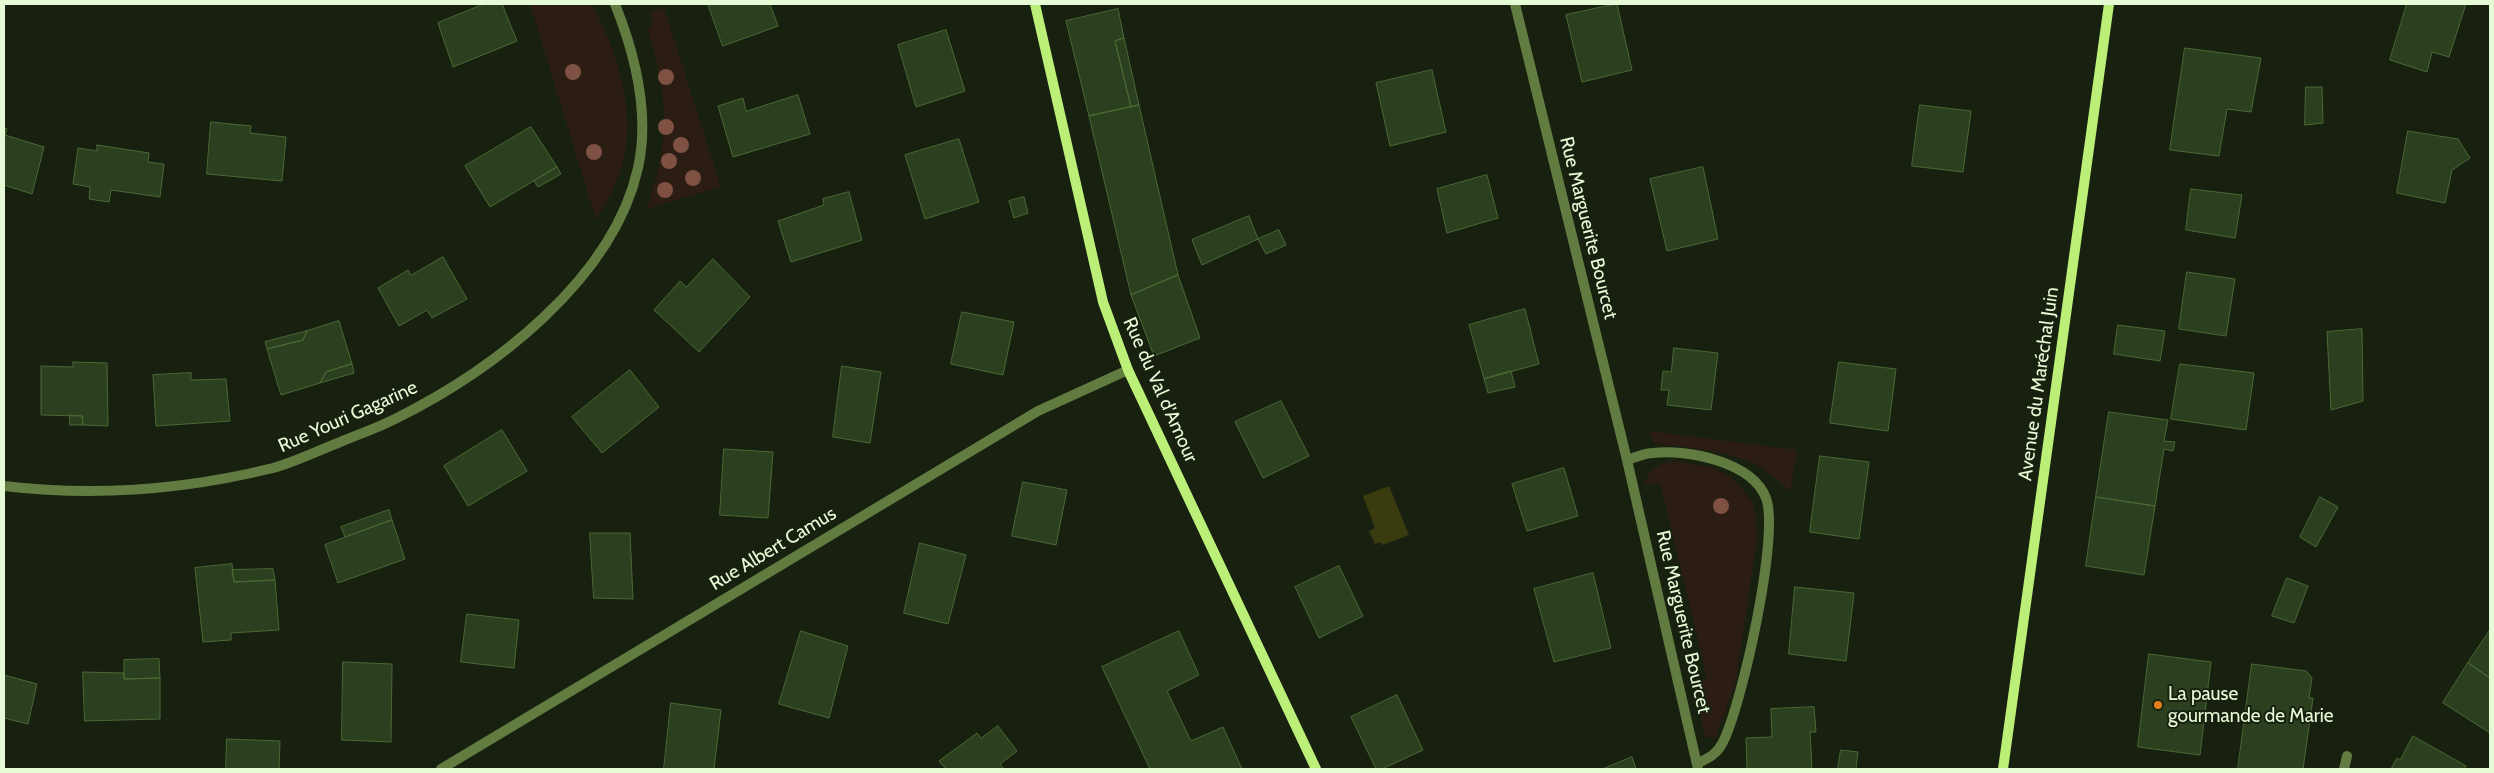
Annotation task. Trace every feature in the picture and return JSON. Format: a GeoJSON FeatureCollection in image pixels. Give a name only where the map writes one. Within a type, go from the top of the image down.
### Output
{"type":"FeatureCollection","features":[{"type":"Feature","properties":{"kind":"street","name":"Rue Youri Gagarine"},"geometry":{"type":"LineString","coordinates":[[4,486],[70,492],[128,491],[167,488],[275,467],[393,420],[447,391],[496,357],[562,297],[594,262],[614,231],[630,197],[640,159],[642,134],[641,103],[633,58],[615,4]]}},
{"type":"Feature","properties":{"kind":"street","name":"Rue du Val d'Amour"},"geometry":{"type":"LineString","coordinates":[[1035,4],[1103,302],[1128,370],[1316,769]]}},
{"type":"Feature","properties":{"kind":"street","name":"Rue Marguerite Bourcet"},"geometry":{"type":"LineString","coordinates":[[1516,4],[1628,460],[1698,766],[1713,757],[1724,742],[1745,681],[1768,544],[1766,500],[1760,487],[1750,476],[1720,462],[1682,453],[1652,452],[1628,460]]}},
{"type":"Feature","properties":{"kind":"street","name":"Avenue du Maréchal Juin"},"geometry":{"type":"LineString","coordinates":[[2003,769],[2109,4]]}},
{"type":"Feature","properties":{"kind":"street","name":"Rue Albert Camus"},"geometry":{"type":"LineString","coordinates":[[442,769],[1038,411],[1128,370]]}},
{"type":"Feature","properties":{"kind":"street"},"geometry":{"type":"LineString","coordinates":[[2344,769],[2347,756]]}},
{"type":"Feature","properties":{"kind":"shaded area"},"geometry":{"type":"Polygon","coordinates":[[[530,4],[591,4],[608,38],[621,76],[627,116],[625,154],[614,188],[596,220],[530,4]]]}},
{"type":"Feature","properties":{"kind":"shaded area"},"geometry":{"type":"Polygon","coordinates":[[[664,8],[721,187],[646,209],[660,162],[664,120],[660,77],[648,30],[652,24],[651,11],[664,8]]]}},
{"type":"Feature","properties":{"kind":"shaded area"},"geometry":{"type":"Polygon","coordinates":[[[1649,431],[1797,450],[1790,492],[1769,473],[1754,464],[1740,458],[1712,451],[1654,443],[1649,431]]]}},
{"type":"Feature","properties":{"kind":"shaded area"},"geometry":{"type":"Polygon","coordinates":[[[1673,461],[1709,467],[1731,476],[1752,501],[1756,514],[1757,539],[1736,681],[1716,737],[1705,737],[1692,682],[1707,678],[1660,482],[1644,485],[1651,471],[1673,461]]]}},
{"type":"Feature","properties":{"kind":"shaded area"},"geometry":{"type":"Polygon","coordinates":[[[1389,486],[1409,535],[1382,545],[1381,542],[1375,544],[1369,531],[1375,528],[1363,496],[1389,486]]]}},
{"type":"Feature","properties":{"kind":"building"},"geometry":{"type":"Polygon","coordinates":[[[484,4],[502,4],[517,41],[453,67],[438,23],[484,4]]]}},
{"type":"Feature","properties":{"kind":"building"},"geometry":{"type":"Polygon","coordinates":[[[708,4],[770,4],[778,26],[723,46],[708,4]]]}},
{"type":"Feature","properties":{"kind":"building"},"geometry":{"type":"Polygon","coordinates":[[[1617,4],[1632,70],[1582,82],[1566,15],[1617,4]]]}},
{"type":"Feature","properties":{"kind":"building"},"geometry":{"type":"Polygon","coordinates":[[[2407,4],[2466,4],[2449,57],[2432,52],[2427,72],[2390,60],[2407,4]]]}},
{"type":"Feature","properties":{"kind":"building"},"geometry":{"type":"Polygon","coordinates":[[[1118,9],[1124,38],[1115,41],[1131,107],[1089,116],[1066,21],[1118,9]]]}},
{"type":"Feature","properties":{"kind":"building"},"geometry":{"type":"Polygon","coordinates":[[[946,30],[965,91],[916,107],[898,45],[946,30]]]}},
{"type":"Feature","properties":{"kind":"building"},"geometry":{"type":"Polygon","coordinates":[[[1124,38],[1139,105],[1131,107],[1115,41],[1124,38]]]}},
{"type":"Feature","properties":{"kind":"building"},"geometry":{"type":"Polygon","coordinates":[[[2185,48],[2261,58],[2251,112],[2227,109],[2219,156],[2170,150],[2185,48]]]}},
{"type":"Feature","properties":{"kind":"building"},"geometry":{"type":"Polygon","coordinates":[[[1432,70],[1446,132],[1390,146],[1376,83],[1432,70]]]}},
{"type":"Feature","properties":{"kind":"building"},"geometry":{"type":"Polygon","coordinates":[[[2306,87],[2322,87],[2323,123],[2305,125],[2306,87]]]}},
{"type":"Feature","properties":{"kind":"building"},"geometry":{"type":"Polygon","coordinates":[[[798,95],[810,134],[733,157],[718,106],[743,98],[746,111],[798,95]]]}},
{"type":"Feature","properties":{"kind":"building"},"geometry":{"type":"Polygon","coordinates":[[[1139,105],[1178,275],[1131,295],[1089,116],[1139,105]]]}},
{"type":"Feature","properties":{"kind":"building"},"geometry":{"type":"Polygon","coordinates":[[[1920,105],[1971,111],[1963,172],[1912,166],[1920,105]]]}},
{"type":"Feature","properties":{"kind":"building"},"geometry":{"type":"Polygon","coordinates":[[[211,122],[251,126],[250,133],[286,137],[282,181],[207,174],[211,122]]]}},
{"type":"Feature","properties":{"kind":"building"},"geometry":{"type":"Polygon","coordinates":[[[531,127],[557,167],[490,207],[465,166],[531,127]]]}},
{"type":"Feature","properties":{"kind":"building"},"geometry":{"type":"Polygon","coordinates":[[[4,128],[7,129],[5,135],[44,147],[32,194],[4,185],[4,128]]]}},
{"type":"Feature","properties":{"kind":"building"},"geometry":{"type":"Polygon","coordinates":[[[2408,131],[2458,139],[2470,158],[2452,170],[2445,203],[2397,193],[2408,131]]]}},
{"type":"Feature","properties":{"kind":"building"},"geometry":{"type":"Polygon","coordinates":[[[959,139],[979,202],[925,219],[905,155],[959,139]]]}},
{"type":"Feature","properties":{"kind":"building"},"geometry":{"type":"Polygon","coordinates":[[[97,145],[149,153],[148,162],[164,164],[160,197],[111,190],[109,202],[89,199],[90,187],[73,184],[78,148],[97,151],[97,145]]]}},
{"type":"Feature","properties":{"kind":"building"},"geometry":{"type":"Polygon","coordinates":[[[557,167],[561,174],[538,187],[534,181],[557,167]]]}},
{"type":"Feature","properties":{"kind":"building"},"geometry":{"type":"Polygon","coordinates":[[[1703,167],[1718,239],[1667,251],[1650,179],[1703,167]]]}},
{"type":"Feature","properties":{"kind":"building"},"geometry":{"type":"Polygon","coordinates":[[[1487,175],[1498,218],[1447,233],[1437,189],[1487,175]]]}},
{"type":"Feature","properties":{"kind":"building"},"geometry":{"type":"Polygon","coordinates":[[[2191,189],[2242,195],[2235,238],[2186,230],[2191,189]]]}},
{"type":"Feature","properties":{"kind":"building"},"geometry":{"type":"Polygon","coordinates":[[[849,192],[862,240],[791,262],[778,221],[824,205],[823,199],[849,192]]]}},
{"type":"Feature","properties":{"kind":"building"},"geometry":{"type":"Polygon","coordinates":[[[1024,197],[1028,213],[1014,218],[1009,201],[1024,197]]]}},
{"type":"Feature","properties":{"kind":"building"},"geometry":{"type":"Polygon","coordinates":[[[1249,216],[1258,239],[1202,265],[1192,240],[1249,216]]]}},
{"type":"Feature","properties":{"kind":"building"},"geometry":{"type":"Polygon","coordinates":[[[1279,230],[1286,245],[1266,254],[1258,239],[1279,230]]]}},
{"type":"Feature","properties":{"kind":"building"},"geometry":{"type":"Polygon","coordinates":[[[443,257],[467,299],[432,318],[427,310],[399,326],[378,288],[408,270],[411,275],[443,257]]]}},
{"type":"Feature","properties":{"kind":"building"},"geometry":{"type":"Polygon","coordinates":[[[713,259],[750,297],[699,352],[654,310],[680,281],[686,287],[713,259]]]}},
{"type":"Feature","properties":{"kind":"building"},"geometry":{"type":"Polygon","coordinates":[[[2187,272],[2235,279],[2226,336],[2179,329],[2187,272]]]}},
{"type":"Feature","properties":{"kind":"building"},"geometry":{"type":"Polygon","coordinates":[[[1178,275],[1200,338],[1154,356],[1131,295],[1178,275]]]}},
{"type":"Feature","properties":{"kind":"building"},"geometry":{"type":"Polygon","coordinates":[[[1525,309],[1539,364],[1484,379],[1469,325],[1525,309]]]}},
{"type":"Feature","properties":{"kind":"building"},"geometry":{"type":"Polygon","coordinates":[[[962,312],[1014,322],[1003,375],[951,364],[962,312]]]}},
{"type":"Feature","properties":{"kind":"building"},"geometry":{"type":"Polygon","coordinates":[[[339,321],[352,364],[326,372],[320,383],[281,395],[267,349],[303,340],[307,331],[339,321]]]}},
{"type":"Feature","properties":{"kind":"building"},"geometry":{"type":"Polygon","coordinates":[[[2118,325],[2165,331],[2160,361],[2114,354],[2118,325]]]}},
{"type":"Feature","properties":{"kind":"building"},"geometry":{"type":"Polygon","coordinates":[[[2362,329],[2363,401],[2331,410],[2327,332],[2362,329]]]}},
{"type":"Feature","properties":{"kind":"building"},"geometry":{"type":"Polygon","coordinates":[[[307,331],[303,340],[267,349],[265,342],[307,331]]]}},
{"type":"Feature","properties":{"kind":"building"},"geometry":{"type":"Polygon","coordinates":[[[1674,348],[1718,353],[1711,410],[1667,405],[1669,390],[1661,390],[1663,371],[1671,372],[1674,348]]]}},
{"type":"Feature","properties":{"kind":"building"},"geometry":{"type":"Polygon","coordinates":[[[73,362],[107,363],[108,426],[83,425],[82,416],[41,415],[41,366],[73,367],[73,362]]]}},
{"type":"Feature","properties":{"kind":"building"},"geometry":{"type":"Polygon","coordinates":[[[1839,362],[1896,369],[1888,431],[1830,423],[1839,362]]]}},
{"type":"Feature","properties":{"kind":"building"},"geometry":{"type":"Polygon","coordinates":[[[352,364],[354,373],[320,383],[326,372],[352,364]]]}},
{"type":"Feature","properties":{"kind":"building"},"geometry":{"type":"Polygon","coordinates":[[[2180,364],[2254,373],[2246,430],[2171,419],[2180,364]]]}},
{"type":"Feature","properties":{"kind":"building"},"geometry":{"type":"Polygon","coordinates":[[[842,366],[881,372],[870,443],[833,437],[842,366]]]}},
{"type":"Feature","properties":{"kind":"building"},"geometry":{"type":"Polygon","coordinates":[[[630,370],[659,407],[602,453],[572,417],[630,370]]]}},
{"type":"Feature","properties":{"kind":"building"},"geometry":{"type":"Polygon","coordinates":[[[1511,371],[1515,387],[1488,393],[1484,379],[1511,371]]]}},
{"type":"Feature","properties":{"kind":"building"},"geometry":{"type":"Polygon","coordinates":[[[191,373],[191,380],[226,379],[230,421],[156,426],[153,375],[191,373]]]}},
{"type":"Feature","properties":{"kind":"building"},"geometry":{"type":"Polygon","coordinates":[[[1281,401],[1309,456],[1263,478],[1235,422],[1281,401]]]}},
{"type":"Feature","properties":{"kind":"building"},"geometry":{"type":"Polygon","coordinates":[[[2109,412],[2168,420],[2164,441],[2175,442],[2173,451],[2164,449],[2155,506],[2096,497],[2109,412]]]}},
{"type":"Feature","properties":{"kind":"building"},"geometry":{"type":"Polygon","coordinates":[[[70,415],[82,416],[83,425],[70,425],[70,415]]]}},
{"type":"Feature","properties":{"kind":"building"},"geometry":{"type":"Polygon","coordinates":[[[502,430],[527,471],[468,506],[444,466],[502,430]]]}},
{"type":"Feature","properties":{"kind":"building"},"geometry":{"type":"Polygon","coordinates":[[[724,449],[773,452],[768,518],[720,515],[724,449]]]}},
{"type":"Feature","properties":{"kind":"building"},"geometry":{"type":"Polygon","coordinates":[[[1820,456],[1869,462],[1859,539],[1810,532],[1820,456]]]}},
{"type":"Feature","properties":{"kind":"building"},"geometry":{"type":"Polygon","coordinates":[[[1564,468],[1578,516],[1527,531],[1512,484],[1564,468]]]}},
{"type":"Feature","properties":{"kind":"building"},"geometry":{"type":"Polygon","coordinates":[[[1023,482],[1067,490],[1056,545],[1012,536],[1023,482]]]}},
{"type":"Feature","properties":{"kind":"building"},"geometry":{"type":"Polygon","coordinates":[[[2096,497],[2155,506],[2144,575],[2086,566],[2096,497]]]}},
{"type":"Feature","properties":{"kind":"building"},"geometry":{"type":"Polygon","coordinates":[[[2320,497],[2338,507],[2316,547],[2300,537],[2320,497]]]}},
{"type":"Feature","properties":{"kind":"building"},"geometry":{"type":"Polygon","coordinates":[[[389,510],[392,520],[345,537],[341,527],[389,510]]]}},
{"type":"Feature","properties":{"kind":"building"},"geometry":{"type":"Polygon","coordinates":[[[392,520],[405,559],[338,583],[325,545],[392,520]]]}},
{"type":"Feature","properties":{"kind":"building"},"geometry":{"type":"Polygon","coordinates":[[[590,533],[630,533],[633,599],[594,598],[590,533]]]}},
{"type":"Feature","properties":{"kind":"building"},"geometry":{"type":"Polygon","coordinates":[[[920,543],[966,555],[948,624],[904,613],[920,543]]]}},
{"type":"Feature","properties":{"kind":"building"},"geometry":{"type":"Polygon","coordinates":[[[232,564],[234,582],[275,580],[279,630],[231,633],[231,640],[203,642],[195,568],[232,564]]]}},
{"type":"Feature","properties":{"kind":"building"},"geometry":{"type":"Polygon","coordinates":[[[1339,566],[1363,616],[1319,638],[1295,587],[1339,566]]]}},
{"type":"Feature","properties":{"kind":"building"},"geometry":{"type":"Polygon","coordinates":[[[273,569],[275,580],[234,582],[232,570],[273,569]]]}},
{"type":"Feature","properties":{"kind":"building"},"geometry":{"type":"Polygon","coordinates":[[[1593,573],[1611,648],[1554,662],[1534,589],[1593,573]]]}},
{"type":"Feature","properties":{"kind":"building"},"geometry":{"type":"Polygon","coordinates":[[[2287,578],[2308,586],[2294,623],[2272,616],[2287,578]]]}},
{"type":"Feature","properties":{"kind":"building"},"geometry":{"type":"Polygon","coordinates":[[[1795,587],[1854,593],[1846,661],[1789,654],[1795,587]]]}},
{"type":"Feature","properties":{"kind":"building"},"geometry":{"type":"Polygon","coordinates":[[[467,614],[519,620],[514,668],[461,662],[467,614]]]}},
{"type":"Feature","properties":{"kind":"building"},"geometry":{"type":"Polygon","coordinates":[[[2490,630],[2490,678],[2468,663],[2490,630]]]}},
{"type":"Feature","properties":{"kind":"building"},"geometry":{"type":"Polygon","coordinates":[[[801,631],[848,646],[829,718],[779,704],[801,631]]]}},
{"type":"Feature","properties":{"kind":"building"},"geometry":{"type":"Polygon","coordinates":[[[1179,631],[1199,675],[1167,691],[1191,741],[1223,727],[1242,769],[1150,769],[1102,667],[1179,631]]]}},
{"type":"Feature","properties":{"kind":"building"},"geometry":{"type":"Polygon","coordinates":[[[2149,654],[2211,662],[2200,755],[2138,747],[2149,654]]]}},
{"type":"Feature","properties":{"kind":"building"},"geometry":{"type":"Polygon","coordinates":[[[159,659],[160,678],[124,679],[124,660],[159,659]]]}},
{"type":"Feature","properties":{"kind":"building"},"geometry":{"type":"Polygon","coordinates":[[[343,662],[392,664],[391,742],[342,740],[343,662]]]}},
{"type":"Feature","properties":{"kind":"building"},"geometry":{"type":"Polygon","coordinates":[[[2468,663],[2490,678],[2490,733],[2443,703],[2468,663]]]}},
{"type":"Feature","properties":{"kind":"building"},"geometry":{"type":"Polygon","coordinates":[[[2252,664],[2306,671],[2312,678],[2309,698],[2313,698],[2303,769],[2238,769],[2252,664]]]}},
{"type":"Feature","properties":{"kind":"building"},"geometry":{"type":"Polygon","coordinates":[[[83,672],[124,673],[124,679],[160,678],[160,719],[85,721],[83,672]]]}},
{"type":"Feature","properties":{"kind":"building"},"geometry":{"type":"Polygon","coordinates":[[[4,675],[37,684],[28,724],[4,718],[4,675]]]}},
{"type":"Feature","properties":{"kind":"building"},"geometry":{"type":"Polygon","coordinates":[[[1397,695],[1423,750],[1382,769],[1376,769],[1351,717],[1397,695]]]}},
{"type":"Feature","properties":{"kind":"building"},"geometry":{"type":"Polygon","coordinates":[[[671,703],[721,710],[714,769],[664,769],[671,703]]]}},
{"type":"Feature","properties":{"kind":"building"},"geometry":{"type":"Polygon","coordinates":[[[1814,707],[1816,732],[1810,732],[1812,769],[1747,769],[1746,738],[1772,737],[1771,709],[1814,707]]]}},
{"type":"Feature","properties":{"kind":"building"},"geometry":{"type":"Polygon","coordinates":[[[998,726],[1017,751],[1000,764],[1004,769],[946,769],[939,761],[977,733],[981,738],[998,726]]]}},
{"type":"Feature","properties":{"kind":"building"},"geometry":{"type":"Polygon","coordinates":[[[2413,736],[2466,766],[2465,769],[2391,769],[2397,758],[2400,760],[2413,736]]]}},
{"type":"Feature","properties":{"kind":"building"},"geometry":{"type":"Polygon","coordinates":[[[227,739],[280,741],[279,769],[226,769],[227,739]]]}},
{"type":"Feature","properties":{"kind":"building"},"geometry":{"type":"Polygon","coordinates":[[[1841,750],[1858,752],[1856,769],[1838,769],[1841,750]]]}},
{"type":"Feature","properties":{"kind":"building"},"geometry":{"type":"Polygon","coordinates":[[[1632,757],[1636,769],[1603,769],[1632,757]]]}},
{"type":"Feature","properties":{"kind":"place","name":"La pause gourmande de Marie"},"geometry":{"type":"Point","coordinates":[2158,705]}}]}
